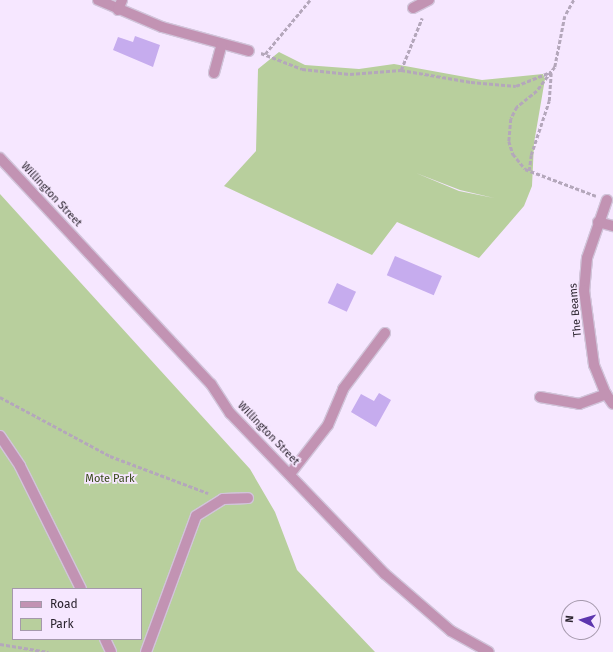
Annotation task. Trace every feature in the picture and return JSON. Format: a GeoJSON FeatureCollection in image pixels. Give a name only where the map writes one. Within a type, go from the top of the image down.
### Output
{"type":"FeatureCollection","features":[{"type":"Feature","properties":{"kind":"street"},"geometry":{"type":"LineString","coordinates":[[98,0],[118,10],[162,27],[249,51]]}},
{"type":"Feature","properties":{"kind":"street"},"geometry":{"type":"LineString","coordinates":[[118,10],[122,0]]}},
{"type":"Feature","properties":{"kind":"street"},"geometry":{"type":"LineString","coordinates":[[413,8],[429,0]]}},
{"type":"Feature","properties":{"kind":"street"},"geometry":{"type":"LineString","coordinates":[[214,73],[222,44]]}},
{"type":"Feature","properties":{"kind":"street","name":"Willington Street"},"geometry":{"type":"LineString","coordinates":[[0,158],[211,384],[230,413],[386,574],[451,631],[490,652]]}},
{"type":"Feature","properties":{"kind":"street","name":"The Beams"},"geometry":{"type":"LineString","coordinates":[[607,200],[598,222],[587,258],[584,290],[594,365],[606,394],[613,404]]}},
{"type":"Feature","properties":{"kind":"street"},"geometry":{"type":"LineString","coordinates":[[598,222],[613,226]]}},
{"type":"Feature","properties":{"kind":"street"},"geometry":{"type":"LineString","coordinates":[[290,474],[328,425],[342,389],[385,333]]}},
{"type":"Feature","properties":{"kind":"street"},"geometry":{"type":"LineString","coordinates":[[540,397],[579,404],[606,394]]}},
{"type":"Feature","properties":{"kind":"street"},"geometry":{"type":"LineString","coordinates":[[0,436],[20,466],[81,588]]}},
{"type":"Feature","properties":{"kind":"street"},"geometry":{"type":"LineString","coordinates":[[146,652],[196,516],[223,499],[248,498]]}},
{"type":"Feature","properties":{"kind":"street"},"geometry":{"type":"LineString","coordinates":[[105,640],[111,652]]}},
{"type":"Feature","properties":{"kind":"path"},"geometry":{"type":"LineString","coordinates":[[266,54],[310,0]]}},
{"type":"Feature","properties":{"kind":"path"},"geometry":{"type":"LineString","coordinates":[[574,0],[565,16],[558,61],[537,91],[517,107],[511,119],[510,148],[516,160],[529,171],[607,200]]}},
{"type":"Feature","properties":{"kind":"path"},"geometry":{"type":"LineString","coordinates":[[401,70],[424,14]]}},
{"type":"Feature","properties":{"kind":"path"},"geometry":{"type":"LineString","coordinates":[[249,51],[266,54],[302,69],[350,74],[401,70],[471,82],[516,86],[551,72]]}},
{"type":"Feature","properties":{"kind":"path"},"geometry":{"type":"LineString","coordinates":[[529,171],[531,155],[549,101],[551,72]]}},
{"type":"Feature","properties":{"kind":"path"},"geometry":{"type":"LineString","coordinates":[[0,397],[110,456],[223,499]]}},
{"type":"Feature","properties":{"kind":"path"},"geometry":{"type":"LineString","coordinates":[[0,644],[48,652]]}},
{"type":"Feature","properties":{"kind":"green space"},"geometry":{"type":"Polygon","coordinates":[[[279,52],[305,65],[359,69],[394,64],[482,80],[543,74],[545,79],[534,143],[532,186],[524,206],[479,258],[397,222],[372,255],[224,186],[256,151],[258,69],[279,52]],[[416,173],[459,191],[494,198],[460,190],[416,173]]]}},
{"type":"Feature","properties":{"kind":"green space","name":"Mote Park"},"geometry":{"type":"Polygon","coordinates":[[[0,194],[250,469],[275,512],[297,570],[375,652],[0,652],[0,194]]]}},
{"type":"Feature","properties":{"kind":"building"},"geometry":{"type":"Polygon","coordinates":[[[135,36],[160,45],[153,67],[113,50],[118,37],[133,42],[135,36]]]}},
{"type":"Feature","properties":{"kind":"building"},"geometry":{"type":"Polygon","coordinates":[[[395,256],[442,276],[434,295],[387,275],[395,256]]]}},
{"type":"Feature","properties":{"kind":"building"},"geometry":{"type":"Polygon","coordinates":[[[337,283],[356,292],[347,312],[328,303],[337,283]]]}},
{"type":"Feature","properties":{"kind":"building"},"geometry":{"type":"Polygon","coordinates":[[[379,393],[391,400],[376,427],[351,412],[361,394],[374,401],[379,393]]]}}]}
